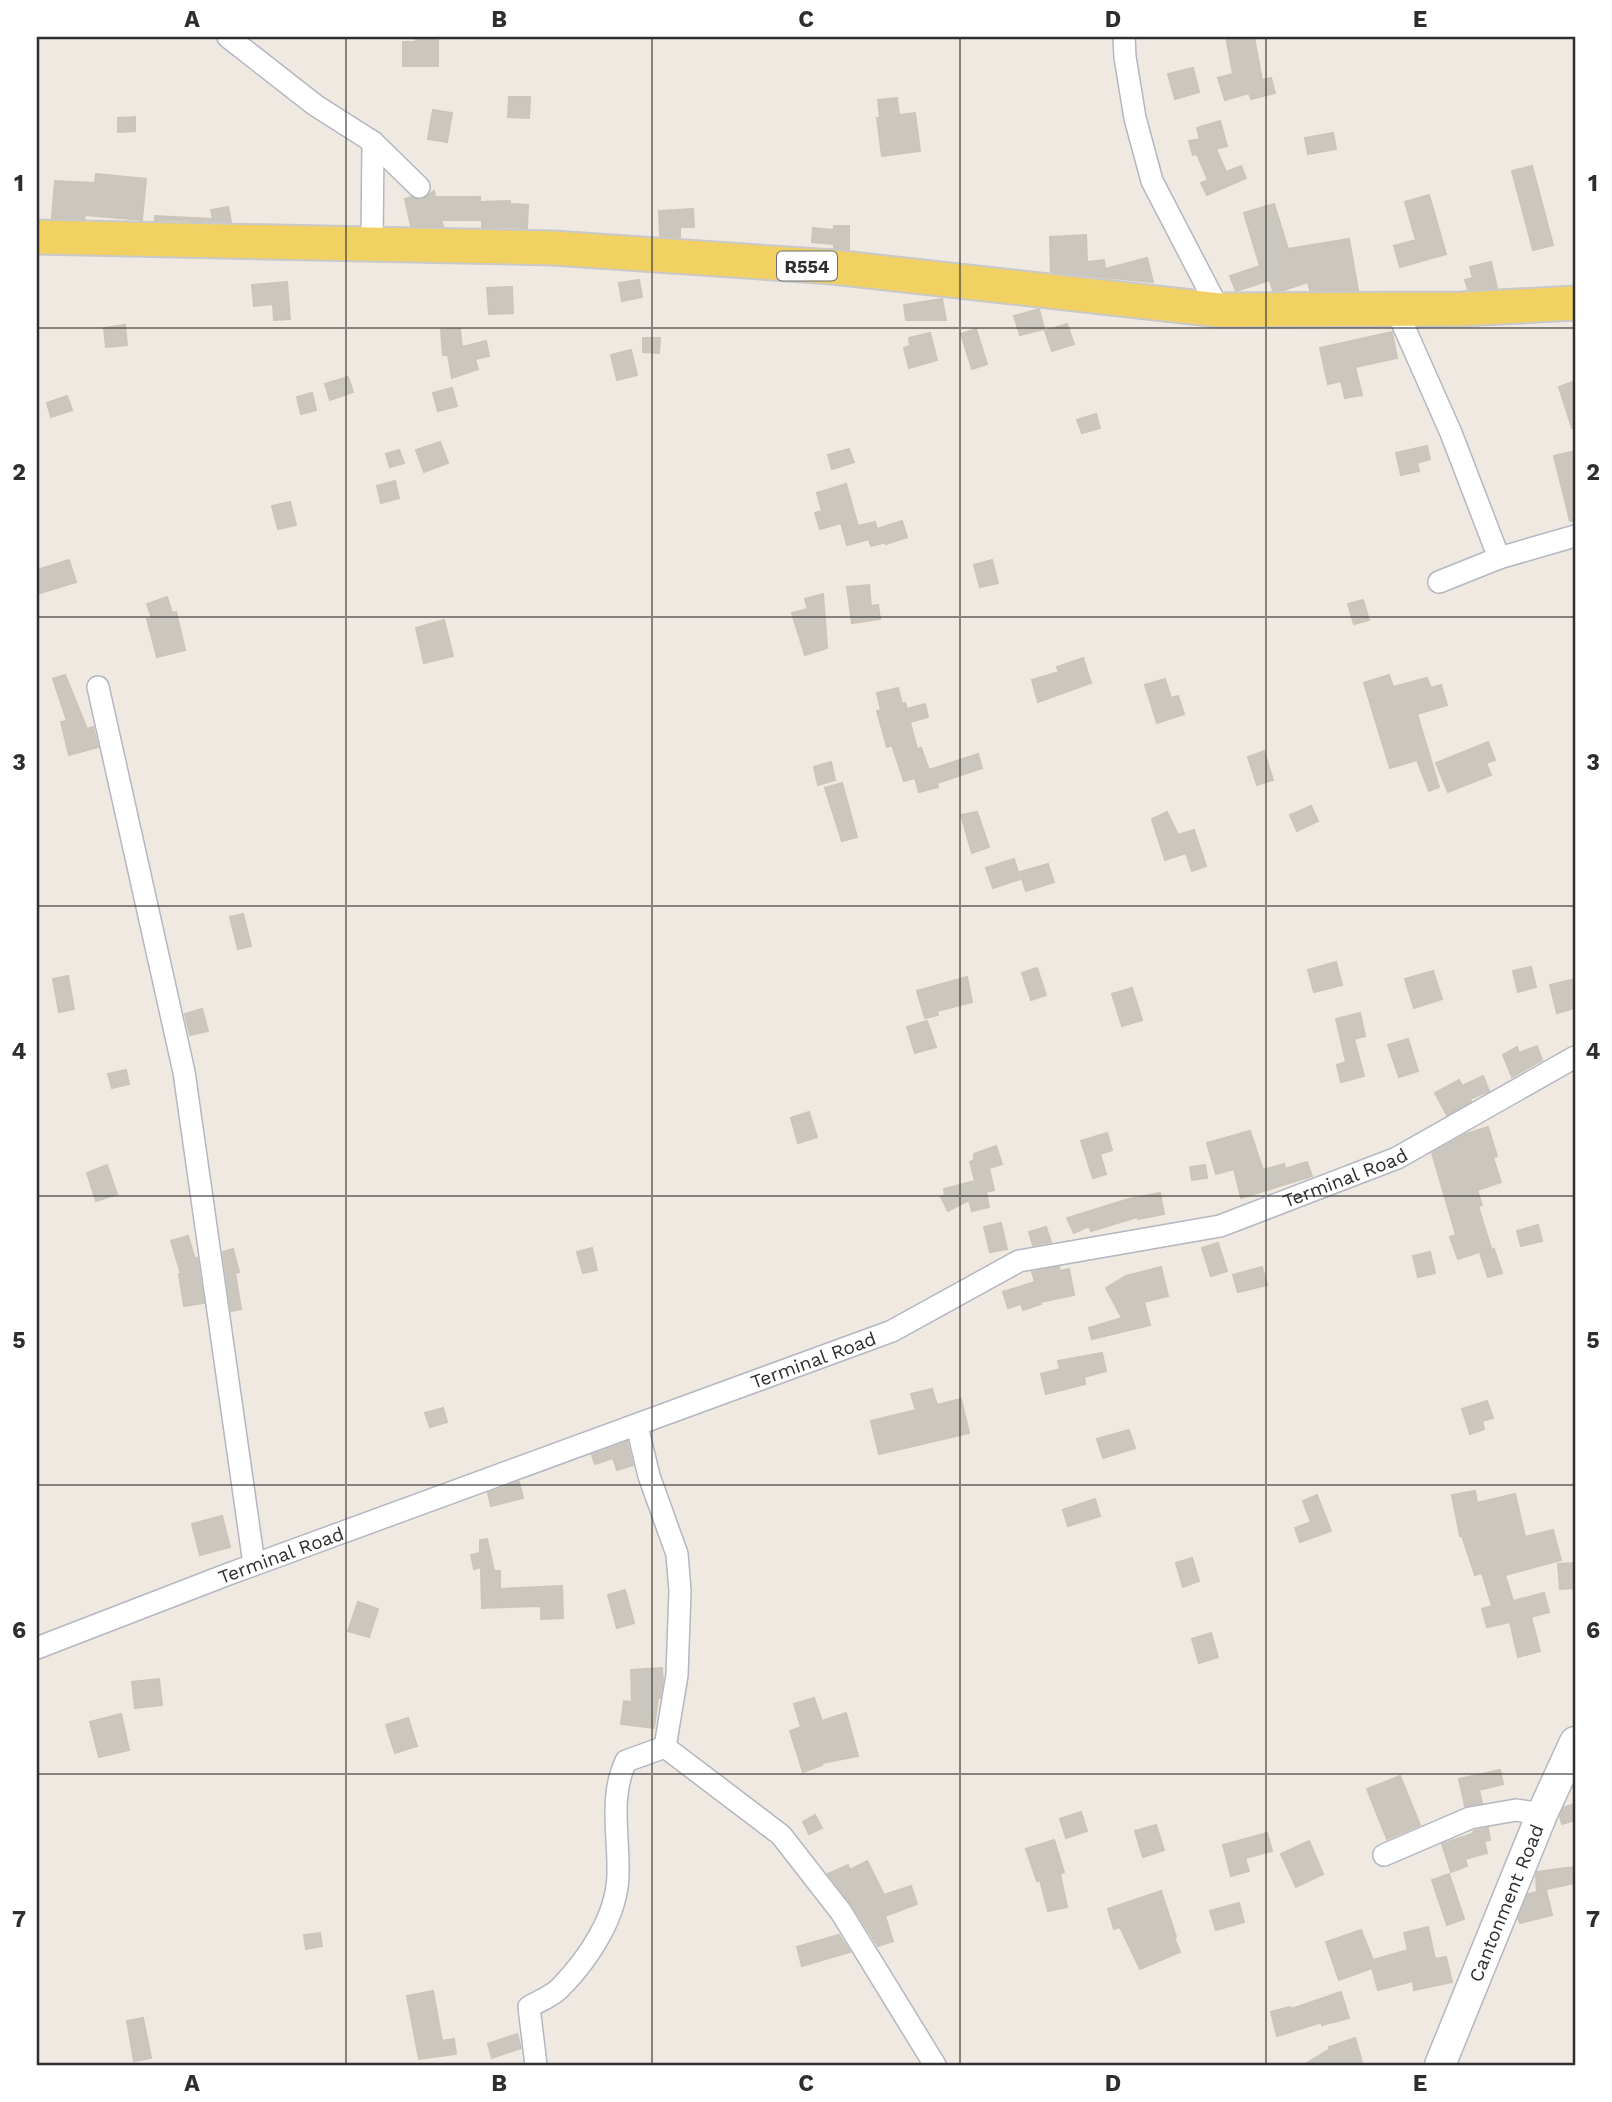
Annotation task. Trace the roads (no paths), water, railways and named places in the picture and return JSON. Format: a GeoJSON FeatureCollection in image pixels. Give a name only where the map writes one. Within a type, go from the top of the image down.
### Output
{"type":"FeatureCollection","features":[{"type":"Feature","properties":{"kind":"main road","name":"R554"},"geometry":{"type":"LineString","coordinates":[[37,237],[553,248],[833,267],[1219,310],[1462,309],[1575,303]]}},
{"type":"Feature","properties":{"kind":"street"},"geometry":{"type":"LineString","coordinates":[[228,37],[316,104],[373,142],[419,187]]}},
{"type":"Feature","properties":{"kind":"street"},"geometry":{"type":"LineString","coordinates":[[1124,37],[1135,118],[1152,181],[1219,310]]}},
{"type":"Feature","properties":{"kind":"street"},"geometry":{"type":"LineString","coordinates":[[372,244],[373,142]]}},
{"type":"Feature","properties":{"kind":"street"},"geometry":{"type":"LineString","coordinates":[[1396,309],[1451,433],[1499,558]]}},
{"type":"Feature","properties":{"kind":"street"},"geometry":{"type":"LineString","coordinates":[[1439,582],[1499,558],[1575,536]]}},
{"type":"Feature","properties":{"kind":"street"},"geometry":{"type":"LineString","coordinates":[[98,687],[184,1072],[254,1564]]}},
{"type":"Feature","properties":{"kind":"street","name":"Terminal Road"},"geometry":{"type":"LineString","coordinates":[[37,1648],[254,1564],[891,1331],[1019,1261],[1220,1226],[1397,1158],[1575,1057]]}},
{"type":"Feature","properties":{"kind":"street"},"geometry":{"type":"LineString","coordinates":[[636,1426],[649,1476],[677,1554],[680,1591],[677,1675],[665,1747]]}},
{"type":"Feature","properties":{"kind":"street","name":"Cantonment Road"},"geometry":{"type":"LineString","coordinates":[[1440,2065],[1542,1814],[1575,1742]]}},
{"type":"Feature","properties":{"kind":"street"},"geometry":{"type":"LineString","coordinates":[[536,2065],[529,2007],[559,1989],[587,1955],[613,1908],[618,1875],[618,1777],[626,1762],[665,1747]]}},
{"type":"Feature","properties":{"kind":"street"},"geometry":{"type":"LineString","coordinates":[[665,1747],[781,1835],[841,1912],[935,2065]]}},
{"type":"Feature","properties":{"kind":"street"},"geometry":{"type":"LineString","coordinates":[[1384,1855],[1470,1818],[1516,1810],[1542,1814]]}}]}
